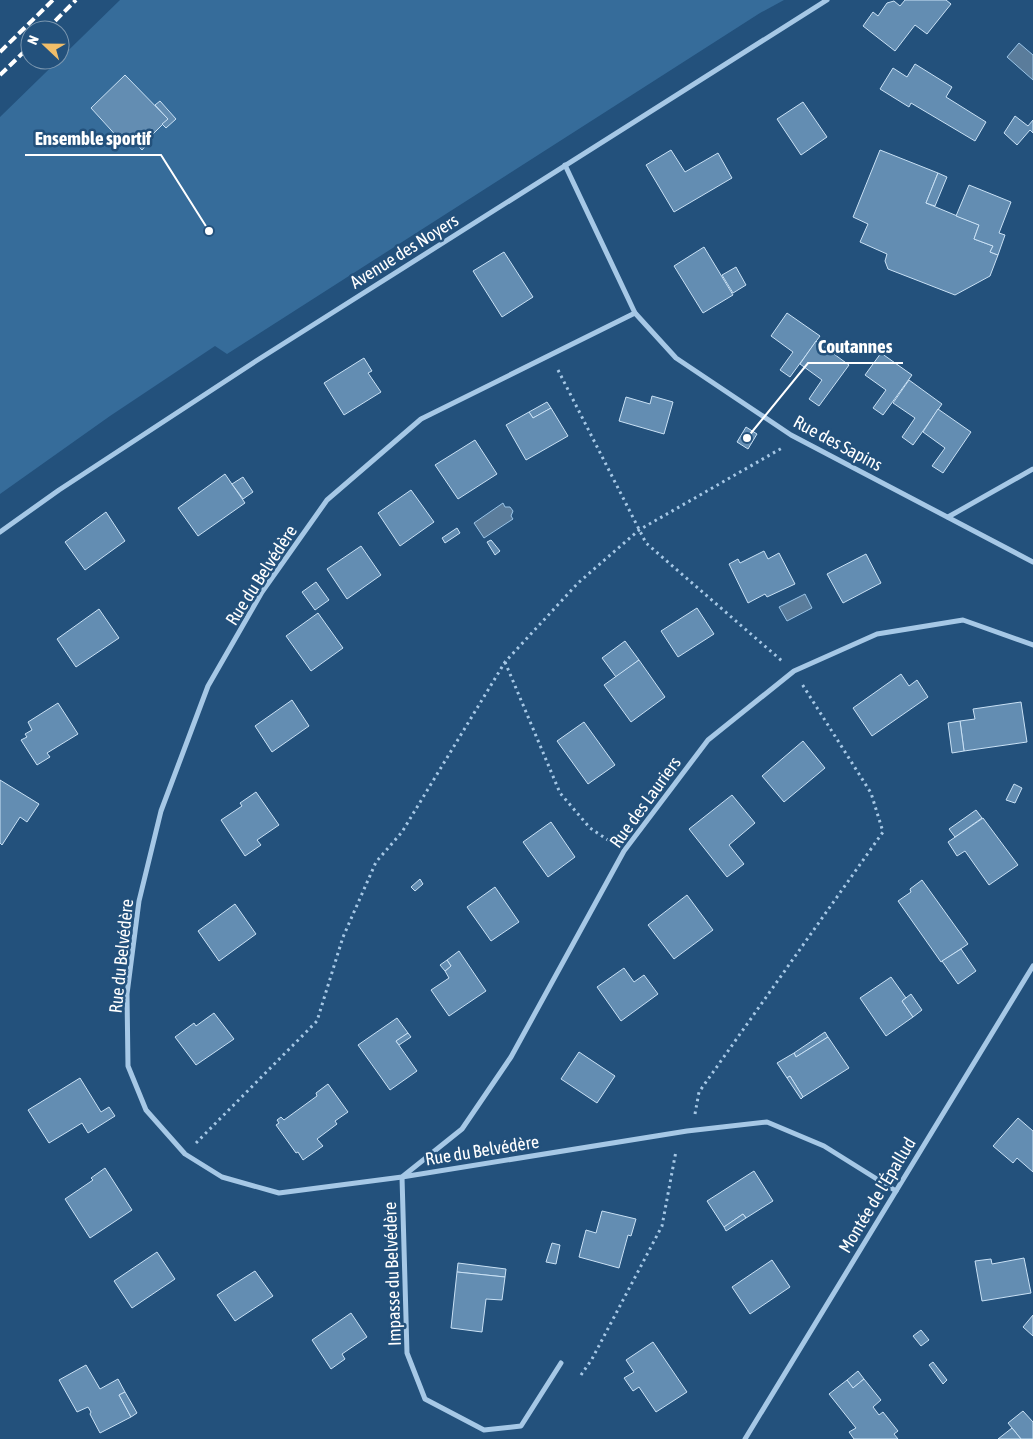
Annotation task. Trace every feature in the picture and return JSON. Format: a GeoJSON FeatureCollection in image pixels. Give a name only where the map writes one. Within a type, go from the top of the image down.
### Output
{"type":"FeatureCollection","features":[{"type":"Feature","properties":{"kind":"street","name":"Avenue des Noyers"},"geometry":{"type":"LineString","coordinates":[[0,532],[59,490],[256,361],[565,164],[828,0]]}},
{"type":"Feature","properties":{"kind":"street","name":"Rue des Sapins"},"geometry":{"type":"LineString","coordinates":[[565,164],[636,313],[676,358],[791,434],[1033,562]]}},
{"type":"Feature","properties":{"kind":"street","name":"Rue du Belvédère"},"geometry":{"type":"LineString","coordinates":[[636,313],[421,419],[327,500],[262,592],[208,686],[161,810],[139,901],[127,994],[128,1066],[146,1110],[185,1154],[222,1177],[278,1193],[402,1177],[687,1131],[767,1122],[824,1146],[896,1190]]}},
{"type":"Feature","properties":{"kind":"street"},"geometry":{"type":"LineString","coordinates":[[948,517],[1033,469]]}},
{"type":"Feature","properties":{"kind":"street","name":"Rue des Lauriers"},"geometry":{"type":"LineString","coordinates":[[402,1177],[462,1129],[511,1057],[624,851],[708,740],[794,671],[877,634],[963,620],[1033,645]]}},
{"type":"Feature","properties":{"kind":"street","name":"Montée de l'Épallud"},"geometry":{"type":"LineString","coordinates":[[745,1439],[1033,966]]}},
{"type":"Feature","properties":{"kind":"street","name":"Impasse du Belvédère"},"geometry":{"type":"LineString","coordinates":[[402,1177],[407,1353],[425,1399],[484,1430],[521,1426],[561,1362]]}},
{"type":"Feature","properties":{"kind":"path"},"geometry":{"type":"LineString","coordinates":[[550,356],[646,543],[794,671],[871,793],[884,832],[699,1092],[695,1115]]}},
{"type":"Feature","properties":{"kind":"path"},"geometry":{"type":"LineString","coordinates":[[185,1154],[317,1021],[343,937],[376,862],[402,832],[505,662],[578,583],[639,530],[784,447],[791,434]]}},
{"type":"Feature","properties":{"kind":"path"},"geometry":{"type":"LineString","coordinates":[[505,662],[560,793],[590,828],[624,851]]}},
{"type":"Feature","properties":{"kind":"path"},"geometry":{"type":"LineString","coordinates":[[581,1375],[592,1359],[662,1226],[676,1151]]}},
{"type":"Feature","properties":{"kind":"shaded area"},"geometry":{"type":"Polygon","coordinates":[[[120,0],[784,0],[760,13],[227,354],[215,346],[110,416],[0,494],[0,117],[48,70],[70,70],[70,49],[120,0]]]}},
{"type":"Feature","properties":{"kind":"shaded area"},"geometry":{"type":"Polygon","coordinates":[[[1019,43],[1033,55],[1033,80],[1007,57],[1019,43]]]}},
{"type":"Feature","properties":{"kind":"shaded area"},"geometry":{"type":"Polygon","coordinates":[[[503,503],[505,507],[510,507],[513,511],[511,516],[513,519],[484,538],[474,523],[503,503]]]}},
{"type":"Feature","properties":{"kind":"shaded area"},"geometry":{"type":"Polygon","coordinates":[[[805,594],[812,608],[787,621],[779,607],[805,594]]]}},
{"type":"Feature","properties":{"kind":"building"},"geometry":{"type":"Polygon","coordinates":[[[905,0],[946,0],[951,4],[927,34],[915,25],[895,51],[863,26],[873,12],[878,16],[887,3],[894,1],[900,6],[905,0]]]}},
{"type":"Feature","properties":{"kind":"building"},"geometry":{"type":"Polygon","coordinates":[[[915,64],[952,87],[946,97],[986,122],[975,141],[911,103],[909,107],[880,89],[893,68],[907,77],[915,64]]]}},
{"type":"Feature","properties":{"kind":"building"},"geometry":{"type":"Polygon","coordinates":[[[125,75],[168,119],[150,137],[152,139],[142,150],[128,135],[121,141],[91,108],[125,75]]]}},
{"type":"Feature","properties":{"kind":"building"},"geometry":{"type":"Polygon","coordinates":[[[160,101],[176,119],[166,128],[162,124],[168,119],[155,105],[160,101]]]}},
{"type":"Feature","properties":{"kind":"building"},"geometry":{"type":"Polygon","coordinates":[[[803,102],[827,137],[801,155],[777,119],[803,102]]]}},
{"type":"Feature","properties":{"kind":"building"},"geometry":{"type":"Polygon","coordinates":[[[1015,116],[1028,126],[1033,120],[1033,133],[1030,130],[1017,145],[1004,133],[1015,116]]]}},
{"type":"Feature","properties":{"kind":"building"},"geometry":{"type":"Polygon","coordinates":[[[671,150],[685,172],[718,153],[732,178],[674,212],[646,165],[671,150]]]}},
{"type":"Feature","properties":{"kind":"building"},"geometry":{"type":"Polygon","coordinates":[[[880,150],[938,173],[926,203],[979,225],[974,239],[993,246],[990,252],[998,255],[990,276],[955,295],[888,269],[885,261],[887,254],[860,242],[868,224],[853,217],[880,150]]]}},
{"type":"Feature","properties":{"kind":"building"},"geometry":{"type":"Polygon","coordinates":[[[938,173],[947,177],[935,206],[926,203],[938,173]]]}},
{"type":"Feature","properties":{"kind":"building"},"geometry":{"type":"Polygon","coordinates":[[[969,185],[1011,202],[999,233],[1005,235],[998,255],[990,252],[993,246],[974,239],[979,225],[956,216],[969,185]]]}},
{"type":"Feature","properties":{"kind":"building"},"geometry":{"type":"Polygon","coordinates":[[[704,247],[733,295],[703,313],[674,266],[704,247]]]}},
{"type":"Feature","properties":{"kind":"building"},"geometry":{"type":"Polygon","coordinates":[[[504,252],[533,297],[502,317],[473,271],[504,252]]]}},
{"type":"Feature","properties":{"kind":"building"},"geometry":{"type":"Polygon","coordinates":[[[736,267],[746,285],[733,293],[722,275],[736,267]]]}},
{"type":"Feature","properties":{"kind":"building"},"geometry":{"type":"Polygon","coordinates":[[[787,313],[820,336],[790,377],[780,370],[793,352],[771,336],[787,313]]]}},
{"type":"Feature","properties":{"kind":"building"},"geometry":{"type":"Polygon","coordinates":[[[816,341],[849,365],[819,406],[809,399],[822,380],[800,364],[816,341]]]}},
{"type":"Feature","properties":{"kind":"building"},"geometry":{"type":"Polygon","coordinates":[[[881,353],[912,375],[883,415],[873,408],[886,390],[865,375],[881,353]]]}},
{"type":"Feature","properties":{"kind":"building"},"geometry":{"type":"Polygon","coordinates":[[[364,358],[372,371],[368,373],[381,392],[344,415],[324,383],[364,358]]]}},
{"type":"Feature","properties":{"kind":"building"},"geometry":{"type":"Polygon","coordinates":[[[909,380],[942,404],[913,445],[902,437],[915,418],[893,403],[909,380]]]}},
{"type":"Feature","properties":{"kind":"building"},"geometry":{"type":"Polygon","coordinates":[[[652,396],[673,402],[664,434],[619,421],[626,397],[650,404],[652,396]]]}},
{"type":"Feature","properties":{"kind":"building"},"geometry":{"type":"Polygon","coordinates":[[[547,402],[551,408],[533,418],[529,412],[547,402]]]}},
{"type":"Feature","properties":{"kind":"building"},"geometry":{"type":"Polygon","coordinates":[[[551,408],[568,436],[526,460],[506,425],[529,412],[533,418],[551,408]]]}},
{"type":"Feature","properties":{"kind":"building"},"geometry":{"type":"Polygon","coordinates":[[[938,409],[971,432],[943,473],[932,466],[945,448],[923,432],[938,409]]]}},
{"type":"Feature","properties":{"kind":"building"},"geometry":{"type":"Polygon","coordinates":[[[746,427],[757,434],[748,449],[737,442],[746,427]]]}},
{"type":"Feature","properties":{"kind":"building"},"geometry":{"type":"Polygon","coordinates":[[[475,440],[497,474],[458,499],[435,465],[475,440]]]}},
{"type":"Feature","properties":{"kind":"building"},"geometry":{"type":"Polygon","coordinates":[[[225,474],[245,503],[198,536],[178,508],[225,474]]]}},
{"type":"Feature","properties":{"kind":"building"},"geometry":{"type":"Polygon","coordinates":[[[243,477],[253,492],[243,499],[232,484],[243,477]]]}},
{"type":"Feature","properties":{"kind":"building"},"geometry":{"type":"Polygon","coordinates":[[[411,490],[434,522],[400,546],[378,513],[411,490]]]}},
{"type":"Feature","properties":{"kind":"building"},"geometry":{"type":"Polygon","coordinates":[[[106,512],[125,541],[85,570],[65,542],[106,512]]]}},
{"type":"Feature","properties":{"kind":"building"},"geometry":{"type":"Polygon","coordinates":[[[457,528],[460,533],[445,543],[442,538],[457,528]]]}},
{"type":"Feature","properties":{"kind":"building"},"geometry":{"type":"Polygon","coordinates":[[[491,540],[500,551],[495,555],[487,542],[491,540]]]}},
{"type":"Feature","properties":{"kind":"building"},"geometry":{"type":"Polygon","coordinates":[[[361,546],[381,575],[347,599],[327,569],[361,546]]]}},
{"type":"Feature","properties":{"kind":"building"},"geometry":{"type":"Polygon","coordinates":[[[764,551],[768,559],[779,553],[795,584],[767,597],[765,594],[748,603],[729,564],[738,559],[740,563],[764,551]]]}},
{"type":"Feature","properties":{"kind":"building"},"geometry":{"type":"Polygon","coordinates":[[[866,554],[881,583],[843,603],[827,574],[866,554]]]}},
{"type":"Feature","properties":{"kind":"building"},"geometry":{"type":"Polygon","coordinates":[[[316,582],[329,600],[315,610],[302,592],[316,582]]]}},
{"type":"Feature","properties":{"kind":"building"},"geometry":{"type":"Polygon","coordinates":[[[697,608],[714,634],[678,657],[661,631],[697,608]]]}},
{"type":"Feature","properties":{"kind":"building"},"geometry":{"type":"Polygon","coordinates":[[[99,609],[119,638],[76,667],[57,639],[99,609]]]}},
{"type":"Feature","properties":{"kind":"building"},"geometry":{"type":"Polygon","coordinates":[[[318,613],[343,648],[311,671],[286,636],[318,613]]]}},
{"type":"Feature","properties":{"kind":"building"},"geometry":{"type":"Polygon","coordinates":[[[625,641],[639,660],[616,677],[602,658],[625,641]]]}},
{"type":"Feature","properties":{"kind":"building"},"geometry":{"type":"Polygon","coordinates":[[[639,660],[665,697],[631,722],[604,685],[639,660]]]}},
{"type":"Feature","properties":{"kind":"building"},"geometry":{"type":"Polygon","coordinates":[[[901,674],[909,686],[917,680],[928,697],[872,736],[853,708],[901,674]]]}},
{"type":"Feature","properties":{"kind":"building"},"geometry":{"type":"Polygon","coordinates":[[[292,700],[309,726],[272,752],[255,726],[292,700]]]}},
{"type":"Feature","properties":{"kind":"building"},"geometry":{"type":"Polygon","coordinates":[[[1021,702],[1027,742],[964,751],[960,721],[975,719],[973,709],[1021,702]]]}},
{"type":"Feature","properties":{"kind":"building"},"geometry":{"type":"Polygon","coordinates":[[[58,703],[78,734],[47,753],[50,757],[37,765],[21,740],[27,737],[25,734],[32,730],[28,722],[58,703]]]}},
{"type":"Feature","properties":{"kind":"building"},"geometry":{"type":"Polygon","coordinates":[[[960,721],[964,751],[952,753],[948,723],[960,721]]]}},
{"type":"Feature","properties":{"kind":"building"},"geometry":{"type":"Polygon","coordinates":[[[584,722],[615,765],[588,784],[557,741],[584,722]]]}},
{"type":"Feature","properties":{"kind":"building"},"geometry":{"type":"Polygon","coordinates":[[[803,741],[825,768],[784,802],[762,776],[803,741]]]}},
{"type":"Feature","properties":{"kind":"building"},"geometry":{"type":"Polygon","coordinates":[[[0,780],[39,804],[27,822],[20,817],[2,845],[0,843],[0,780]]]}},
{"type":"Feature","properties":{"kind":"building"},"geometry":{"type":"Polygon","coordinates":[[[1014,784],[1022,788],[1015,803],[1006,800],[1014,784]]]}},
{"type":"Feature","properties":{"kind":"building"},"geometry":{"type":"Polygon","coordinates":[[[256,792],[279,825],[257,840],[261,845],[245,856],[221,820],[242,806],[240,803],[256,792]]]}},
{"type":"Feature","properties":{"kind":"building"},"geometry":{"type":"Polygon","coordinates":[[[732,795],[755,823],[729,845],[744,864],[727,877],[689,829],[732,795]]]}},
{"type":"Feature","properties":{"kind":"building"},"geometry":{"type":"Polygon","coordinates":[[[976,810],[982,818],[955,837],[949,829],[976,810]]]}},
{"type":"Feature","properties":{"kind":"building"},"geometry":{"type":"Polygon","coordinates":[[[983,818],[1018,865],[989,885],[965,851],[957,856],[948,842],[983,818]]]}},
{"type":"Feature","properties":{"kind":"building"},"geometry":{"type":"Polygon","coordinates":[[[551,822],[575,857],[548,877],[523,842],[551,822]]]}},
{"type":"Feature","properties":{"kind":"building"},"geometry":{"type":"Polygon","coordinates":[[[420,879],[423,884],[415,891],[411,887],[420,879]]]}},
{"type":"Feature","properties":{"kind":"building"},"geometry":{"type":"Polygon","coordinates":[[[922,880],[968,944],[941,962],[898,901],[911,892],[910,889],[922,880]]]}},
{"type":"Feature","properties":{"kind":"building"},"geometry":{"type":"Polygon","coordinates":[[[495,887],[519,922],[491,941],[467,907],[495,887]]]}},
{"type":"Feature","properties":{"kind":"building"},"geometry":{"type":"Polygon","coordinates":[[[687,895],[713,930],[674,959],[648,925],[687,895]]]}},
{"type":"Feature","properties":{"kind":"building"},"geometry":{"type":"Polygon","coordinates":[[[235,904],[256,934],[219,961],[198,931],[235,904]]]}},
{"type":"Feature","properties":{"kind":"building"},"geometry":{"type":"Polygon","coordinates":[[[961,949],[976,971],[958,984],[942,961],[961,949]]]}},
{"type":"Feature","properties":{"kind":"building"},"geometry":{"type":"Polygon","coordinates":[[[459,951],[486,991],[449,1016],[431,990],[449,978],[445,971],[451,966],[447,960],[459,951]]]}},
{"type":"Feature","properties":{"kind":"building"},"geometry":{"type":"Polygon","coordinates":[[[447,960],[451,966],[445,971],[440,965],[447,960]]]}},
{"type":"Feature","properties":{"kind":"building"},"geometry":{"type":"Polygon","coordinates":[[[624,968],[634,982],[644,975],[658,994],[621,1021],[597,987],[624,968]]]}},
{"type":"Feature","properties":{"kind":"building"},"geometry":{"type":"Polygon","coordinates":[[[891,977],[906,998],[902,1001],[913,1017],[886,1036],[860,998],[891,977]]]}},
{"type":"Feature","properties":{"kind":"building"},"geometry":{"type":"Polygon","coordinates":[[[911,994],[922,1010],[913,1017],[902,1001],[911,994]]]}},
{"type":"Feature","properties":{"kind":"building"},"geometry":{"type":"Polygon","coordinates":[[[214,1013],[234,1039],[196,1065],[175,1037],[194,1023],[196,1026],[214,1013]]]}},
{"type":"Feature","properties":{"kind":"building"},"geometry":{"type":"Polygon","coordinates":[[[397,1018],[408,1033],[396,1041],[417,1071],[390,1090],[358,1045],[397,1018]]]}},
{"type":"Feature","properties":{"kind":"building"},"geometry":{"type":"Polygon","coordinates":[[[825,1032],[828,1037],[796,1057],[794,1053],[825,1032]]]}},
{"type":"Feature","properties":{"kind":"building"},"geometry":{"type":"Polygon","coordinates":[[[408,1033],[411,1037],[399,1045],[396,1041],[408,1033]]]}},
{"type":"Feature","properties":{"kind":"building"},"geometry":{"type":"Polygon","coordinates":[[[828,1037],[849,1068],[803,1097],[790,1076],[787,1078],[777,1063],[794,1053],[796,1057],[828,1037]]]}},
{"type":"Feature","properties":{"kind":"building"},"geometry":{"type":"Polygon","coordinates":[[[579,1052],[615,1076],[597,1103],[561,1079],[579,1052]]]}},
{"type":"Feature","properties":{"kind":"building"},"geometry":{"type":"Polygon","coordinates":[[[790,1076],[803,1097],[801,1099],[787,1078],[790,1076]]]}},
{"type":"Feature","properties":{"kind":"building"},"geometry":{"type":"Polygon","coordinates":[[[80,1078],[101,1112],[109,1107],[115,1116],[88,1133],[82,1123],[49,1143],[28,1110],[80,1078]]]}},
{"type":"Feature","properties":{"kind":"building"},"geometry":{"type":"Polygon","coordinates":[[[328,1084],[348,1112],[335,1121],[337,1124],[317,1139],[323,1146],[303,1160],[276,1125],[279,1123],[277,1120],[281,1117],[284,1120],[317,1096],[316,1093],[328,1084]]]}},
{"type":"Feature","properties":{"kind":"building"},"geometry":{"type":"Polygon","coordinates":[[[1018,1118],[1033,1131],[1033,1172],[1017,1158],[1013,1163],[993,1146],[1018,1118]]]}},
{"type":"Feature","properties":{"kind":"building"},"geometry":{"type":"Polygon","coordinates":[[[105,1168],[132,1210],[90,1238],[65,1199],[93,1180],[91,1178],[105,1168]]]}},
{"type":"Feature","properties":{"kind":"building"},"geometry":{"type":"Polygon","coordinates":[[[754,1171],[773,1201],[746,1218],[743,1214],[724,1227],[707,1201],[754,1171]]]}},
{"type":"Feature","properties":{"kind":"building"},"geometry":{"type":"Polygon","coordinates":[[[602,1211],[636,1219],[631,1236],[628,1235],[619,1268],[579,1257],[586,1230],[596,1233],[602,1211]]]}},
{"type":"Feature","properties":{"kind":"building"},"geometry":{"type":"Polygon","coordinates":[[[743,1214],[746,1218],[726,1231],[724,1227],[743,1214]]]}},
{"type":"Feature","properties":{"kind":"building"},"geometry":{"type":"Polygon","coordinates":[[[552,1243],[560,1245],[556,1264],[546,1262],[552,1243]]]}},
{"type":"Feature","properties":{"kind":"building"},"geometry":{"type":"Polygon","coordinates":[[[157,1252],[175,1279],[132,1308],[114,1281],[157,1252]]]}},
{"type":"Feature","properties":{"kind":"building"},"geometry":{"type":"Polygon","coordinates":[[[1024,1258],[1031,1293],[982,1301],[975,1261],[991,1259],[992,1264],[1024,1258]]]}},
{"type":"Feature","properties":{"kind":"building"},"geometry":{"type":"Polygon","coordinates":[[[772,1260],[790,1287],[750,1314],[732,1287],[772,1260]]]}},
{"type":"Feature","properties":{"kind":"building"},"geometry":{"type":"Polygon","coordinates":[[[458,1263],[506,1269],[505,1277],[457,1272],[458,1263]]]}},
{"type":"Feature","properties":{"kind":"building"},"geometry":{"type":"Polygon","coordinates":[[[255,1271],[273,1296],[235,1321],[217,1295],[255,1271]]]}},
{"type":"Feature","properties":{"kind":"building"},"geometry":{"type":"Polygon","coordinates":[[[457,1272],[505,1277],[502,1300],[486,1299],[482,1332],[451,1328],[457,1272]]]}},
{"type":"Feature","properties":{"kind":"building"},"geometry":{"type":"Polygon","coordinates":[[[351,1313],[367,1337],[342,1354],[345,1359],[331,1369],[312,1340],[351,1313]]]}},
{"type":"Feature","properties":{"kind":"building"},"geometry":{"type":"Polygon","coordinates":[[[1033,1315],[1033,1336],[1023,1327],[1033,1315]]]}},
{"type":"Feature","properties":{"kind":"building"},"geometry":{"type":"Polygon","coordinates":[[[921,1330],[929,1340],[921,1346],[913,1336],[921,1330]]]}},
{"type":"Feature","properties":{"kind":"building"},"geometry":{"type":"Polygon","coordinates":[[[653,1342],[687,1392],[656,1412],[639,1387],[633,1391],[624,1378],[634,1372],[626,1360],[653,1342]]]}},
{"type":"Feature","properties":{"kind":"building"},"geometry":{"type":"Polygon","coordinates":[[[933,1362],[947,1380],[943,1384],[929,1365],[933,1362]]]}},
{"type":"Feature","properties":{"kind":"building"},"geometry":{"type":"Polygon","coordinates":[[[86,1365],[100,1389],[118,1379],[125,1392],[119,1395],[131,1417],[100,1433],[88,1407],[77,1412],[59,1380],[86,1365]]]}},
{"type":"Feature","properties":{"kind":"building"},"geometry":{"type":"Polygon","coordinates":[[[858,1371],[864,1379],[853,1388],[847,1380],[858,1371]]]}},
{"type":"Feature","properties":{"kind":"building"},"geometry":{"type":"Polygon","coordinates":[[[864,1379],[881,1400],[873,1407],[879,1415],[883,1412],[898,1431],[894,1434],[898,1439],[854,1439],[849,1432],[856,1428],[829,1394],[847,1380],[853,1388],[864,1379]]]}},
{"type":"Feature","properties":{"kind":"building"},"geometry":{"type":"Polygon","coordinates":[[[125,1392],[137,1413],[131,1417],[119,1395],[125,1392]]]}},
{"type":"Feature","properties":{"kind":"building"},"geometry":{"type":"Polygon","coordinates":[[[1023,1411],[1033,1422],[1033,1439],[1021,1439],[1008,1423],[1023,1411]]]}},
{"type":"Feature","properties":{"kind":"building"},"geometry":{"type":"Polygon","coordinates":[[[1012,1428],[1021,1439],[998,1439],[1012,1428]]]}},
{"type":"Feature","properties":{"kind":"railway"},"geometry":{"type":"LineString","coordinates":[[0,52],[53,0]]}},
{"type":"Feature","properties":{"kind":"railway"},"geometry":{"type":"LineString","coordinates":[[56,20],[76,0]]}},
{"type":"Feature","properties":{"kind":"railway"},"geometry":{"type":"LineString","coordinates":[[0,75],[20,56]]}},
{"type":"Feature","properties":{"kind":"place","name":"Ensemble sportif"},"geometry":{"type":"Point","coordinates":[209,231]}},
{"type":"Feature","properties":{"kind":"place","name":"Coutannes"},"geometry":{"type":"Point","coordinates":[747,438]}}]}
